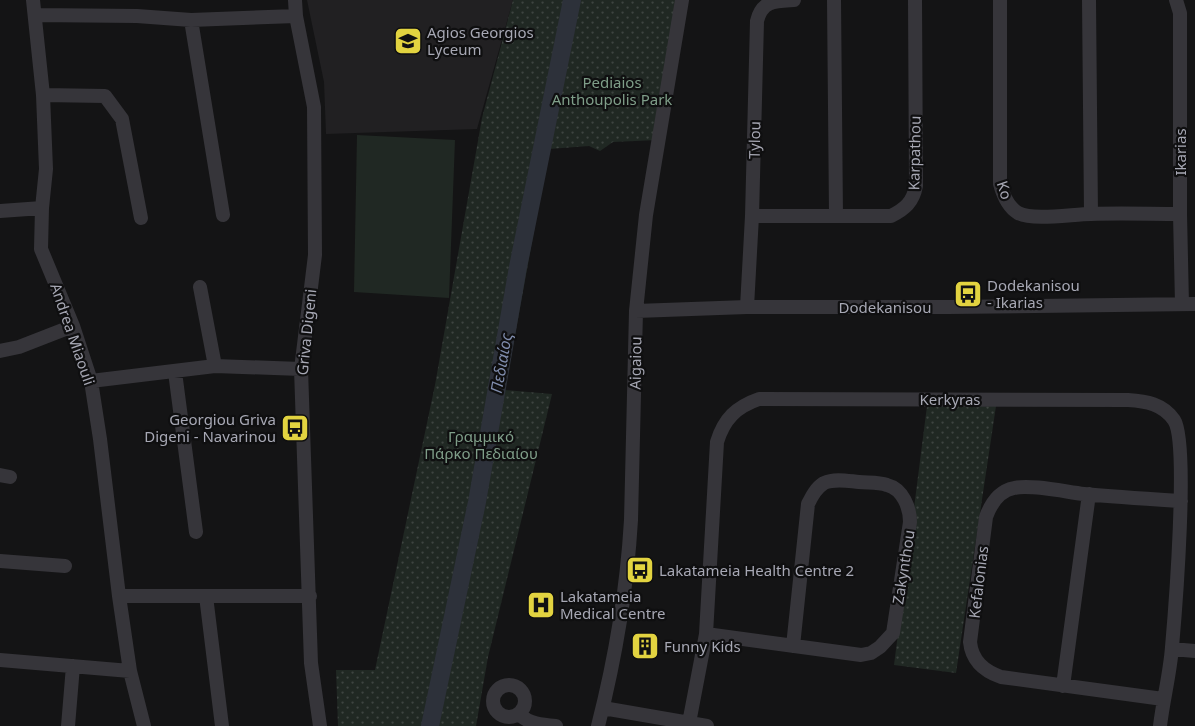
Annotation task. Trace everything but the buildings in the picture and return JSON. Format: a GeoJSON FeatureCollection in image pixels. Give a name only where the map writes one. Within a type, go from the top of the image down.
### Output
{"type":"FeatureCollection","features":[{"type":"Feature","properties":{"kind":"street","name":"Andrea Miaouli"},"geometry":{"type":"LineString","coordinates":[[33,0],[42,95],[46,169],[42,208],[41,249],[73,326],[91,381],[130,672],[144,726]]}},
{"type":"Feature","properties":{"kind":"street","name":"Griva Digeni"},"geometry":{"type":"LineString","coordinates":[[295,0],[296,16],[314,114],[315,255],[300,369],[311,662],[320,726]]}},
{"type":"Feature","properties":{"kind":"street","name":"Aigaiou"},"geometry":{"type":"LineString","coordinates":[[598,726],[603,708],[629,552],[636,311],[646,214],[682,0]]}},
{"type":"Feature","properties":{"kind":"street","name":"Tylou"},"geometry":{"type":"LineString","coordinates":[[747,307],[752,216],[757,21],[759,12],[767,4],[777,1],[794,0]]}},
{"type":"Feature","properties":{"kind":"street"},"geometry":{"type":"LineString","coordinates":[[834,0],[836,215]]}},
{"type":"Feature","properties":{"kind":"street","name":"Karpathou"},"geometry":{"type":"LineString","coordinates":[[752,216],[891,216],[909,205],[914,196],[916,186],[915,0]]}},
{"type":"Feature","properties":{"kind":"street","name":"Ko"},"geometry":{"type":"LineString","coordinates":[[1000,0],[1000,184],[1010,206],[1029,217],[1091,214],[1180,214]]}},
{"type":"Feature","properties":{"kind":"street"},"geometry":{"type":"LineString","coordinates":[[1089,0],[1091,214]]}},
{"type":"Feature","properties":{"kind":"street","name":"Ikarias"},"geometry":{"type":"LineString","coordinates":[[1176,0],[1180,12],[1180,214],[1188,304]]}},
{"type":"Feature","properties":{"kind":"street"},"geometry":{"type":"LineString","coordinates":[[35,15],[137,16],[191,20],[296,16]]}},
{"type":"Feature","properties":{"kind":"street"},"geometry":{"type":"LineString","coordinates":[[191,20],[224,215]]}},
{"type":"Feature","properties":{"kind":"street"},"geometry":{"type":"LineString","coordinates":[[42,95],[104,96],[122,119],[141,218]]}},
{"type":"Feature","properties":{"kind":"street"},"geometry":{"type":"LineString","coordinates":[[0,211],[42,208]]}},
{"type":"Feature","properties":{"kind":"street"},"geometry":{"type":"LineString","coordinates":[[200,287],[215,366]]}},
{"type":"Feature","properties":{"kind":"street","name":"Dodekanisou"},"geometry":{"type":"LineString","coordinates":[[636,311],[747,307],[948,308],[1188,304]]}},
{"type":"Feature","properties":{"kind":"street"},"geometry":{"type":"LineString","coordinates":[[0,350],[19,347],[73,326]]}},
{"type":"Feature","properties":{"kind":"street"},"geometry":{"type":"LineString","coordinates":[[91,381],[215,366],[300,369]]}},
{"type":"Feature","properties":{"kind":"street"},"geometry":{"type":"LineString","coordinates":[[175,372],[196,532]]}},
{"type":"Feature","properties":{"kind":"street","name":"Kerkyras"},"geometry":{"type":"LineString","coordinates":[[689,723],[706,634],[717,442],[721,430],[732,413],[748,402],[759,399],[1128,400],[1148,402],[1165,410],[1176,422],[1180,453],[1181,501],[1172,649],[1160,726]]}},
{"type":"Feature","properties":{"kind":"street","name":"Zakynthou"},"geometry":{"type":"LineString","coordinates":[[706,634],[794,646],[861,655],[872,653],[880,648],[894,633],[910,522],[910,512],[905,500],[896,489],[888,485],[839,480],[823,484],[813,492],[808,504],[794,646]]}},
{"type":"Feature","properties":{"kind":"street","name":"Kefalonias"},"geometry":{"type":"LineString","coordinates":[[1163,699],[1001,677],[984,669],[977,662],[970,642],[986,517],[990,506],[1002,492],[1025,487],[1181,501]]}},
{"type":"Feature","properties":{"kind":"street"},"geometry":{"type":"LineString","coordinates":[[1063,686],[1089,494]]}},
{"type":"Feature","properties":{"kind":"street"},"geometry":{"type":"LineString","coordinates":[[0,561],[64,566]]}},
{"type":"Feature","properties":{"kind":"street"},"geometry":{"type":"LineString","coordinates":[[119,596],[310,596]]}},
{"type":"Feature","properties":{"kind":"street"},"geometry":{"type":"LineString","coordinates":[[206,596],[222,726]]}},
{"type":"Feature","properties":{"kind":"street"},"geometry":{"type":"LineString","coordinates":[[1172,649],[1195,651]]}},
{"type":"Feature","properties":{"kind":"street"},"geometry":{"type":"LineString","coordinates":[[0,660],[130,672]]}},
{"type":"Feature","properties":{"kind":"street"},"geometry":{"type":"LineString","coordinates":[[68,726],[73,666]]}},
{"type":"Feature","properties":{"kind":"street"},"geometry":{"type":"LineString","coordinates":[[603,708],[707,726]]}},
{"type":"Feature","properties":{"kind":"street"},"geometry":{"type":"LineString","coordinates":[[519,714],[525,720],[536,724],[556,726]]}},
{"type":"Feature","properties":{"kind":"shaded area","name":"Agios Georgios Lyceum"},"geometry":{"type":"Polygon","coordinates":[[[307,0],[513,0],[477,129],[326,134],[324,82],[307,0]]]}},
{"type":"Feature","properties":{"kind":"green space","name":"Γραμμικό Πάρκο Πεδιαίου"},"geometry":{"type":"Polygon","coordinates":[[[513,0],[678,0],[657,140],[613,142],[600,151],[589,146],[549,149],[505,390],[552,394],[488,657],[476,726],[338,726],[336,670],[375,670],[435,385],[482,118],[513,0]]]}},
{"type":"Feature","properties":{"kind":"green space"},"geometry":{"type":"Polygon","coordinates":[[[357,135],[455,140],[449,298],[354,292],[357,135]]]}},
{"type":"Feature","properties":{"kind":"green space"},"geometry":{"type":"Polygon","coordinates":[[[927,406],[996,406],[956,673],[894,665],[927,406]]]}},
{"type":"Feature","properties":{"kind":"waterway","name":"Πεδιαίος"},"geometry":{"type":"LineString","coordinates":[[430,726],[477,502],[518,267],[572,0]]}},
{"type":"Feature","properties":{"kind":"place","name":"Agios Georgios Lyceum"},"geometry":{"type":"Point","coordinates":[408,41]}},
{"type":"Feature","properties":{"kind":"place","name":"Dodekanisou - Ikarias"},"geometry":{"type":"Point","coordinates":[968,294]}},
{"type":"Feature","properties":{"kind":"place","name":"Georgiou Griva Digeni - Navarinou"},"geometry":{"type":"Point","coordinates":[295,428]}},
{"type":"Feature","properties":{"kind":"place","name":"Lakatameia Health Centre 2"},"geometry":{"type":"Point","coordinates":[640,570]}},
{"type":"Feature","properties":{"kind":"place","name":"Lakatameia Medical Centre"},"geometry":{"type":"Point","coordinates":[541,605]}},
{"type":"Feature","properties":{"kind":"place","name":"Funny Kids"},"geometry":{"type":"Point","coordinates":[645,646]}},
{"type":"Feature","properties":{"kind":"park label","name":"Pediaios Anthoupolis Park"},"geometry":{"type":"Point","coordinates":[612,90]}}]}
